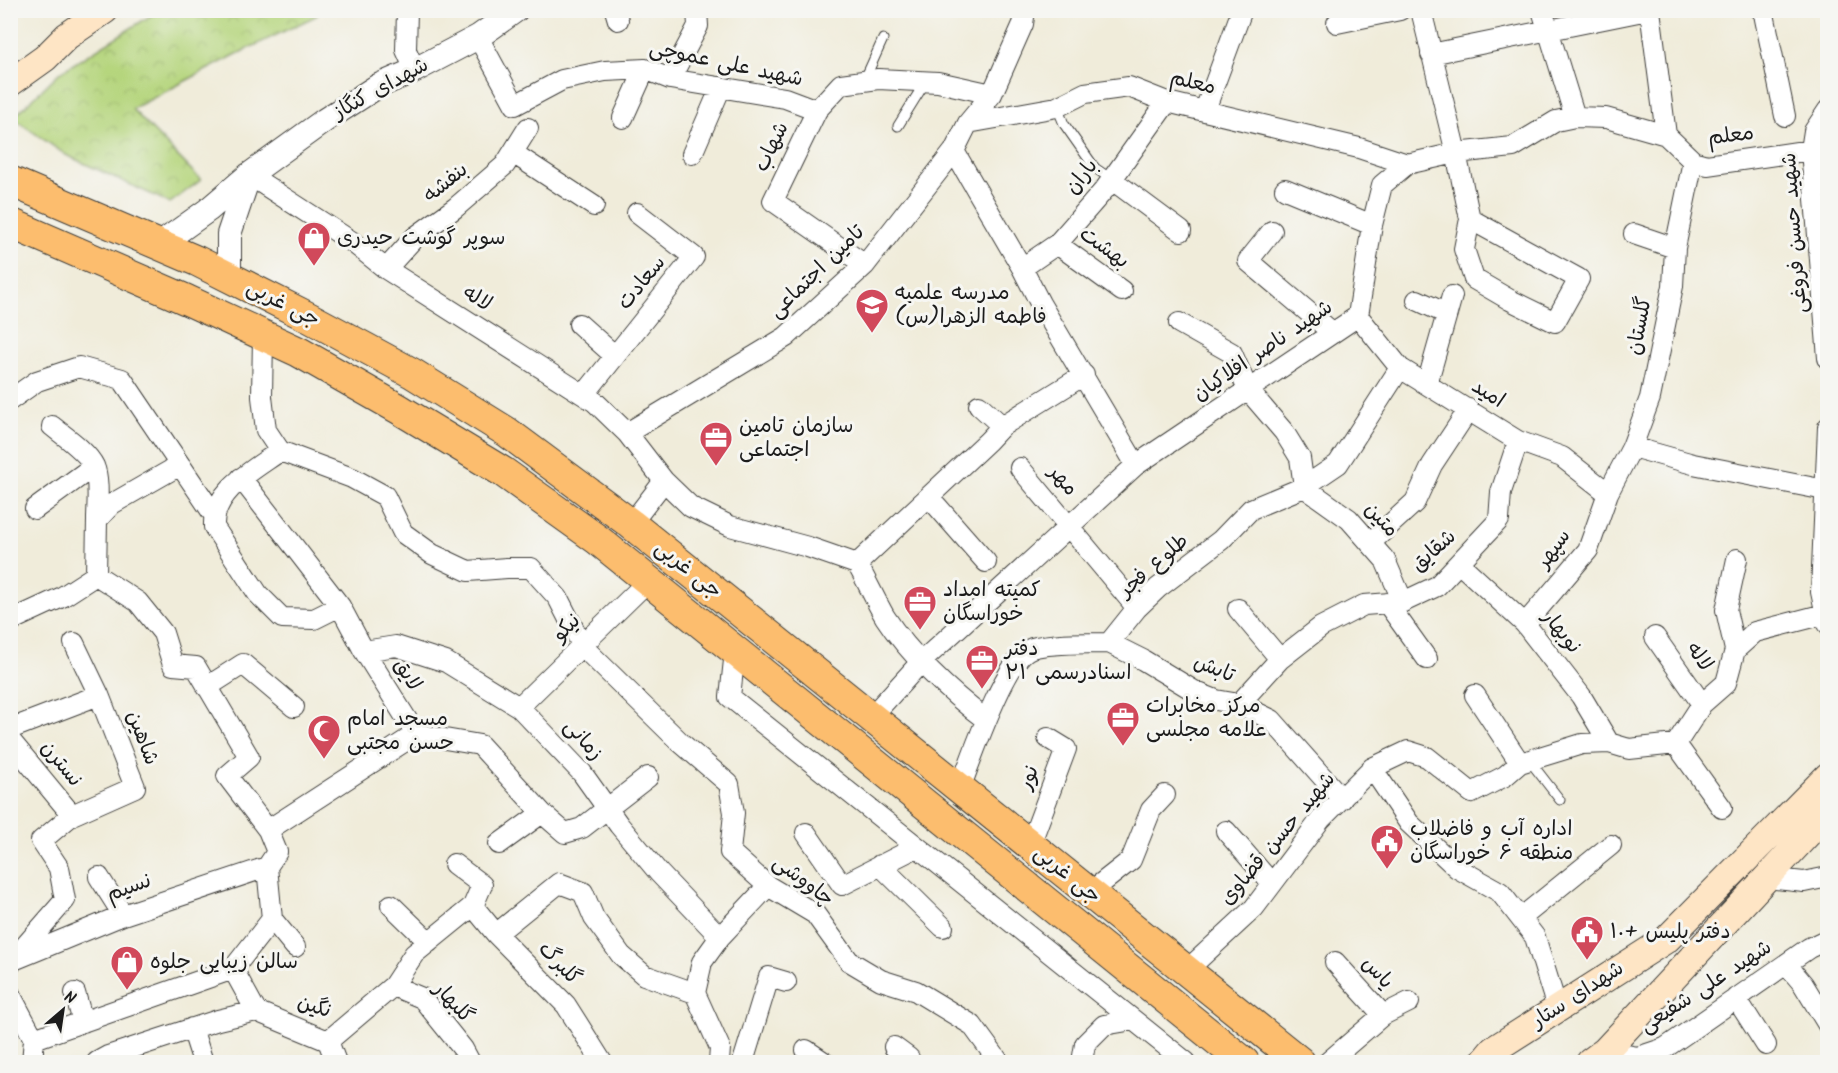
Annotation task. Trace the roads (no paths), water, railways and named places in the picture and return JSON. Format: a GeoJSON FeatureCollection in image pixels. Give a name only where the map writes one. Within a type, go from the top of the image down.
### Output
{"type":"FeatureCollection","features":[{"type":"Feature","properties":{"kind":"main road"},"geometry":{"type":"LineString","coordinates":[[10,83],[45,58],[67,36],[99,15]]}},
{"type":"Feature","properties":{"kind":"main road"},"geometry":{"type":"LineString","coordinates":[[10,62],[38,44],[67,36]]}},
{"type":"Feature","properties":{"kind":"main road","name":"جی غربی"},"geometry":{"type":"LineString","coordinates":[[12,180],[159,244],[310,318],[412,373],[507,432],[632,524],[1300,1062]]}},
{"type":"Feature","properties":{"kind":"main road","name":"جی غربی"},"geometry":{"type":"LineString","coordinates":[[10,223],[187,300],[299,352],[503,472],[598,540],[1244,1062]]}},
{"type":"Feature","properties":{"kind":"main road","name":"شهدای ستار"},"geometry":{"type":"LineString","coordinates":[[1488,1058],[1557,1008],[1666,939],[1827,776]]}},
{"type":"Feature","properties":{"kind":"main road"},"geometry":{"type":"LineString","coordinates":[[1608,1057],[1827,812]]}},
{"type":"Feature","properties":{"kind":"street"},"geometry":{"type":"LineString","coordinates":[[407,10],[406,50],[416,70]]}},
{"type":"Feature","properties":{"kind":"street","name":"شهدای کنگاز"},"geometry":{"type":"LineString","coordinates":[[159,244],[208,210],[249,175],[325,120],[378,86],[416,70],[478,37],[516,10]]}},
{"type":"Feature","properties":{"kind":"street"},"geometry":{"type":"LineString","coordinates":[[670,79],[698,26],[697,10]]}},
{"type":"Feature","properties":{"kind":"street","name":"تامین اجتماعی"},"geometry":{"type":"LineString","coordinates":[[627,433],[786,337],[865,265],[954,151],[968,123],[992,94],[1023,24],[1025,10]]}},
{"type":"Feature","properties":{"kind":"street"},"geometry":{"type":"LineString","coordinates":[[1205,110],[1242,10]]}},
{"type":"Feature","properties":{"kind":"street"},"geometry":{"type":"LineString","coordinates":[[1337,23],[1400,10]]}},
{"type":"Feature","properties":{"kind":"street"},"geometry":{"type":"LineString","coordinates":[[1421,10],[1470,219],[1464,249],[1474,279],[1555,322],[1579,279],[1470,219]]}},
{"type":"Feature","properties":{"kind":"street"},"geometry":{"type":"LineString","coordinates":[[1542,10],[1575,117]]}},
{"type":"Feature","properties":{"kind":"street"},"geometry":{"type":"LineString","coordinates":[[1761,10],[1764,14],[1785,116]]}},
{"type":"Feature","properties":{"kind":"street"},"geometry":{"type":"LineString","coordinates":[[1431,54],[1643,11],[1665,135]]}},
{"type":"Feature","properties":{"kind":"street","name":"شهید علی عموچی"},"geometry":{"type":"LineString","coordinates":[[478,37],[515,105],[562,80],[605,71],[645,69],[670,79],[785,98],[817,110],[841,84],[878,79],[938,82],[992,94]]}},
{"type":"Feature","properties":{"kind":"street"},"geometry":{"type":"LineString","coordinates":[[623,118],[645,69]]}},
{"type":"Feature","properties":{"kind":"street"},"geometry":{"type":"LineString","coordinates":[[692,154],[721,87]]}},
{"type":"Feature","properties":{"kind":"street","name":"معلم"},"geometry":{"type":"LineString","coordinates":[[968,123],[1057,107],[1085,93],[1129,87],[1167,102],[1359,148],[1407,164]]}},
{"type":"Feature","properties":{"kind":"street","name":"باران"},"geometry":{"type":"LineString","coordinates":[[1022,268],[1057,244],[1105,189],[1167,102]]}},
{"type":"Feature","properties":{"kind":"street","name":"شهاب"},"geometry":{"type":"LineString","coordinates":[[817,110],[772,201],[865,265]]}},
{"type":"Feature","properties":{"kind":"street","name":"شهید حسن فروغی"},"geometry":{"type":"LineString","coordinates":[[1827,110],[1814,131],[1811,150],[1827,358]]}},
{"type":"Feature","properties":{"kind":"street","name":"شهید ناصر افلاکیان"},"geometry":{"type":"LineString","coordinates":[[871,717],[921,662],[1136,465],[1358,316],[1372,225],[1382,185],[1407,164],[1456,153],[1513,147],[1556,121],[1575,117],[1606,118],[1665,135]]}},
{"type":"Feature","properties":{"kind":"street","name":"بنفشه"},"geometry":{"type":"LineString","coordinates":[[386,270],[415,237],[464,201],[505,165],[528,128]]}},
{"type":"Feature","properties":{"kind":"street","name":"معلم"},"geometry":{"type":"LineString","coordinates":[[1665,135],[1693,161],[1707,165],[1811,150]]}},
{"type":"Feature","properties":{"kind":"street"},"geometry":{"type":"LineString","coordinates":[[954,151],[1040,303],[1136,465]]}},
{"type":"Feature","properties":{"kind":"street"},"geometry":{"type":"LineString","coordinates":[[513,153],[594,206]]}},
{"type":"Feature","properties":{"kind":"street","name":"گلستان"},"geometry":{"type":"LineString","coordinates":[[1608,493],[1632,447],[1650,398],[1673,286],[1675,248],[1693,161]]}},
{"type":"Feature","properties":{"kind":"street"},"geometry":{"type":"LineString","coordinates":[[229,277],[229,234],[249,175]]}},
{"type":"Feature","properties":{"kind":"street","name":"لاله"},"geometry":{"type":"LineString","coordinates":[[249,175],[351,241],[386,270],[596,402],[627,433],[664,481]]}},
{"type":"Feature","properties":{"kind":"street"},"geometry":{"type":"LineString","coordinates":[[1111,178],[1181,231]]}},
{"type":"Feature","properties":{"kind":"street"},"geometry":{"type":"LineString","coordinates":[[1285,189],[1372,225]]}},
{"type":"Feature","properties":{"kind":"street","name":"سعادت"},"geometry":{"type":"LineString","coordinates":[[584,395],[694,257],[637,213]]}},
{"type":"Feature","properties":{"kind":"street"},"geometry":{"type":"LineString","coordinates":[[1272,231],[1248,261],[1333,333]]}},
{"type":"Feature","properties":{"kind":"street"},"geometry":{"type":"LineString","coordinates":[[1634,234],[1675,248]]}},
{"type":"Feature","properties":{"kind":"street","name":"بهشت"},"geometry":{"type":"LineString","coordinates":[[1057,244],[1122,291]]}},
{"type":"Feature","properties":{"kind":"street"},"geometry":{"type":"LineString","coordinates":[[1417,300],[1449,305],[1427,384]]}},
{"type":"Feature","properties":{"kind":"street","name":"امید"},"geometry":{"type":"LineString","coordinates":[[1358,316],[1400,368],[1518,441],[1562,458],[1608,493]]}},
{"type":"Feature","properties":{"kind":"street"},"geometry":{"type":"LineString","coordinates":[[1179,322],[1232,353],[1248,390],[1284,432],[1300,458],[1304,487]]}},
{"type":"Feature","properties":{"kind":"street"},"geometry":{"type":"LineString","coordinates":[[579,324],[615,356]]}},
{"type":"Feature","properties":{"kind":"street"},"geometry":{"type":"LineString","coordinates":[[263,335],[262,397],[266,430],[280,451],[352,478],[385,496],[403,533],[432,554],[468,572],[531,568],[558,598],[583,647]]}},
{"type":"Feature","properties":{"kind":"street"},"geometry":{"type":"LineString","coordinates":[[10,400],[37,381],[79,367],[122,379],[214,515]]}},
{"type":"Feature","properties":{"kind":"street","name":"طلوع فجر"},"geometry":{"type":"LineString","coordinates":[[1110,644],[1137,608],[1158,588],[1221,540],[1251,509],[1304,487],[1338,464],[1400,368]]}},
{"type":"Feature","properties":{"kind":"street"},"geometry":{"type":"LineString","coordinates":[[857,564],[1002,426],[1084,375]]}},
{"type":"Feature","properties":{"kind":"street"},"geometry":{"type":"LineString","coordinates":[[979,405],[1002,426]]}},
{"type":"Feature","properties":{"kind":"street"},"geometry":{"type":"LineString","coordinates":[[1370,543],[1414,502],[1432,465],[1469,409]]}},
{"type":"Feature","properties":{"kind":"street"},"geometry":{"type":"LineString","coordinates":[[52,426],[77,446],[94,466],[97,487],[96,574]]}},
{"type":"Feature","properties":{"kind":"street"},"geometry":{"type":"LineString","coordinates":[[1735,650],[1755,632],[1826,619],[1824,592],[1827,428]]}},
{"type":"Feature","properties":{"kind":"street","name":"شقایق"},"geometry":{"type":"LineString","coordinates":[[1239,704],[1280,659],[1329,622],[1364,605],[1395,603],[1437,586],[1499,520],[1501,492],[1518,441]]}},
{"type":"Feature","properties":{"kind":"street"},"geometry":{"type":"LineString","coordinates":[[1632,447],[1693,464],[1825,490]]}},
{"type":"Feature","properties":{"kind":"street"},"geometry":{"type":"LineString","coordinates":[[280,451],[241,478],[219,503],[214,515],[214,527],[258,594],[282,618],[314,619],[339,606]]}},
{"type":"Feature","properties":{"kind":"street"},"geometry":{"type":"LineString","coordinates":[[97,520],[112,504],[180,465]]}},
{"type":"Feature","properties":{"kind":"street"},"geometry":{"type":"LineString","coordinates":[[34,509],[94,466]]}},
{"type":"Feature","properties":{"kind":"street","name":"مهر"},"geometry":{"type":"LineString","coordinates":[[1020,468],[1137,608]]}},
{"type":"Feature","properties":{"kind":"street","name":"لایق"},"geometry":{"type":"LineString","coordinates":[[241,478],[339,606],[416,734]]}},
{"type":"Feature","properties":{"kind":"street"},"geometry":{"type":"LineString","coordinates":[[632,524],[664,481],[691,507],[730,526],[808,547],[857,564],[886,618],[921,662],[966,705],[986,719]]}},
{"type":"Feature","properties":{"kind":"street","name":"متین"},"geometry":{"type":"LineString","coordinates":[[1304,487],[1349,519],[1385,560],[1395,603],[1427,659]]}},
{"type":"Feature","properties":{"kind":"street","name":"سپهر"},"geometry":{"type":"LineString","coordinates":[[1525,624],[1588,550],[1608,493]]}},
{"type":"Feature","properties":{"kind":"street"},"geometry":{"type":"LineString","coordinates":[[929,497],[986,562]]}},
{"type":"Feature","properties":{"kind":"street"},"geometry":{"type":"LineString","coordinates":[[1722,808],[1676,744],[1702,704],[1726,683],[1735,650],[1726,610],[1737,559]]}},
{"type":"Feature","properties":{"kind":"street","name":"نوبهار"},"geometry":{"type":"LineString","coordinates":[[1460,564],[1525,624],[1581,696],[1609,743]]}},
{"type":"Feature","properties":{"kind":"street"},"geometry":{"type":"LineString","coordinates":[[10,621],[62,597],[96,574]]}},
{"type":"Feature","properties":{"kind":"street"},"geometry":{"type":"LineString","coordinates":[[34,1039],[234,969],[272,920],[272,859],[268,830],[227,776],[249,757],[196,667],[173,665],[163,633],[138,602],[96,574]]}},
{"type":"Feature","properties":{"kind":"street","name":"نیکو"},"geometry":{"type":"LineString","coordinates":[[519,707],[583,647],[648,580]]}},
{"type":"Feature","properties":{"kind":"street"},"geometry":{"type":"LineString","coordinates":[[1238,609],[1280,659]]}},
{"type":"Feature","properties":{"kind":"street","name":"لاله"},"geometry":{"type":"LineString","coordinates":[[1655,637],[1702,704]]}},
{"type":"Feature","properties":{"kind":"street","name":"شاهین"},"geometry":{"type":"LineString","coordinates":[[72,815],[135,787],[99,694],[74,643]]}},
{"type":"Feature","properties":{"kind":"street"},"geometry":{"type":"LineString","coordinates":[[960,789],[986,719],[1018,659],[1030,648],[1072,644],[1110,644]]}},
{"type":"Feature","properties":{"kind":"street","name":"تابش"},"geometry":{"type":"LineString","coordinates":[[1110,644],[1143,660],[1196,692],[1216,700],[1239,704],[1272,720],[1342,799]]}},
{"type":"Feature","properties":{"kind":"street","name":"زمانی"},"geometry":{"type":"LineString","coordinates":[[364,651],[396,646],[446,662],[519,707],[582,773],[659,873],[720,937]]}},
{"type":"Feature","properties":{"kind":"street","name":"چاووشی"},"geometry":{"type":"LineString","coordinates":[[583,647],[680,742],[729,784],[734,813],[730,852],[768,886],[815,914],[849,961],[881,980],[916,991],[972,1025],[999,1062]]}},
{"type":"Feature","properties":{"kind":"street"},"geometry":{"type":"LineString","coordinates":[[735,651],[730,697],[1186,1062]]}},
{"type":"Feature","properties":{"kind":"street"},"geometry":{"type":"LineString","coordinates":[[207,687],[243,664],[294,707]]}},
{"type":"Feature","properties":{"kind":"street"},"geometry":{"type":"LineString","coordinates":[[10,729],[99,694]]}},
{"type":"Feature","properties":{"kind":"street"},"geometry":{"type":"LineString","coordinates":[[1475,695],[1525,761]]}},
{"type":"Feature","properties":{"kind":"street"},"geometry":{"type":"LineString","coordinates":[[268,830],[416,734],[480,745],[542,813],[565,833],[582,828],[648,777]]}},
{"type":"Feature","properties":{"kind":"street","name":"نور"},"geometry":{"type":"LineString","coordinates":[[1029,845],[1066,749],[1048,738]]}},
{"type":"Feature","properties":{"kind":"street","name":"نسترن"},"geometry":{"type":"LineString","coordinates":[[10,740],[72,815],[41,842],[59,868],[65,900],[11,962]]}},
{"type":"Feature","properties":{"kind":"street","name":"شهید حسن قضاوی"},"geometry":{"type":"LineString","coordinates":[[1186,971],[1254,908],[1321,819],[1372,768],[1408,751],[1427,757],[1472,794],[1505,776],[1525,761],[1581,744],[1609,743],[1629,749],[1676,744]]}},
{"type":"Feature","properties":{"kind":"street"},"geometry":{"type":"LineString","coordinates":[[1372,768],[1409,823],[1457,868],[1500,892],[1521,918],[1535,937],[1557,1008]]}},
{"type":"Feature","properties":{"kind":"street"},"geometry":{"type":"LineString","coordinates":[[1089,893],[1131,860],[1151,810],[1165,795]]}},
{"type":"Feature","properties":{"kind":"street"},"geometry":{"type":"LineString","coordinates":[[499,844],[542,813]]}},
{"type":"Feature","properties":{"kind":"street"},"geometry":{"type":"LineString","coordinates":[[1226,831],[1272,884]]}},
{"type":"Feature","properties":{"kind":"street"},"geometry":{"type":"LineString","coordinates":[[806,833],[842,885],[917,847]]}},
{"type":"Feature","properties":{"kind":"street"},"geometry":{"type":"LineString","coordinates":[[1521,918],[1611,845]]}},
{"type":"Feature","properties":{"kind":"street","name":"نسیم"},"geometry":{"type":"LineString","coordinates":[[11,962],[123,915],[272,859]]}},
{"type":"Feature","properties":{"kind":"street"},"geometry":{"type":"LineString","coordinates":[[454,864],[482,885],[473,906]]}},
{"type":"Feature","properties":{"kind":"street"},"geometry":{"type":"LineString","coordinates":[[880,865],[943,927]]}},
{"type":"Feature","properties":{"kind":"street"},"geometry":{"type":"LineString","coordinates":[[99,877],[123,915]]}},
{"type":"Feature","properties":{"kind":"street"},"geometry":{"type":"LineString","coordinates":[[1766,878],[1804,882],[1827,878]]}},
{"type":"Feature","properties":{"kind":"street"},"geometry":{"type":"LineString","coordinates":[[496,934],[559,883],[583,892],[600,927],[621,955],[644,975],[694,993]]}},
{"type":"Feature","properties":{"kind":"street"},"geometry":{"type":"LineString","coordinates":[[719,1062],[720,1048],[694,993],[702,962],[720,937],[768,886]]}},
{"type":"Feature","properties":{"kind":"street"},"geometry":{"type":"LineString","coordinates":[[391,904],[429,942]]}},
{"type":"Feature","properties":{"kind":"street","name":"گلبرگ"},"geometry":{"type":"LineString","coordinates":[[473,906],[496,934],[566,1005],[602,1062]]}},
{"type":"Feature","properties":{"kind":"street","name":"نگین"},"geometry":{"type":"LineString","coordinates":[[255,1011],[328,1041],[393,986],[414,954],[473,906]]}},
{"type":"Feature","properties":{"kind":"street"},"geometry":{"type":"LineString","coordinates":[[272,920],[296,947]]}},
{"type":"Feature","properties":{"kind":"street","name":"شهید علی شفیعی"},"geometry":{"type":"LineString","coordinates":[[1608,1057],[1670,1055],[1736,998],[1809,948],[1827,939]]}},
{"type":"Feature","properties":{"kind":"street","name":"یاس"},"geometry":{"type":"LineString","coordinates":[[1328,1062],[1383,1015],[1335,962]]}},
{"type":"Feature","properties":{"kind":"street"},"geometry":{"type":"LineString","coordinates":[[1786,964],[1803,984],[1827,1026]]}},
{"type":"Feature","properties":{"kind":"street"},"geometry":{"type":"LineString","coordinates":[[107,1060],[192,1028],[255,1011],[234,969]]}},
{"type":"Feature","properties":{"kind":"street"},"geometry":{"type":"LineString","coordinates":[[743,1062],[769,977],[786,982]]}},
{"type":"Feature","properties":{"kind":"street","name":"گلبهار"},"geometry":{"type":"LineString","coordinates":[[393,986],[422,998],[463,1049],[470,1062]]}},
{"type":"Feature","properties":{"kind":"street"},"geometry":{"type":"LineString","coordinates":[[75,993],[83,1022]]}},
{"type":"Feature","properties":{"kind":"street"},"geometry":{"type":"LineString","coordinates":[[10,994],[34,1039],[32,1062]]}},
{"type":"Feature","properties":{"kind":"street"},"geometry":{"type":"LineString","coordinates":[[1736,998],[1766,1045]]}},
{"type":"Feature","properties":{"kind":"street"},"geometry":{"type":"LineString","coordinates":[[1383,1015],[1409,1002]]}},
{"type":"Feature","properties":{"kind":"street"},"geometry":{"type":"LineString","coordinates":[[1093,1062],[1083,1053],[1104,1025],[1133,1020]]}},
{"type":"Feature","properties":{"kind":"street"},"geometry":{"type":"LineString","coordinates":[[192,1028],[204,1062]]}},
{"type":"Feature","properties":{"kind":"street"},"geometry":{"type":"LineString","coordinates":[[328,1041],[336,1062]]}},
{"type":"Feature","properties":{"kind":"street"},"geometry":{"type":"LineString","coordinates":[[894,1047],[909,1058],[907,1062]]}},
{"type":"Feature","properties":{"kind":"street"},"geometry":{"type":"LineString","coordinates":[[806,1050],[824,1062]]}},
{"type":"Feature","properties":{"kind":"lane"},"geometry":{"type":"LineString","coordinates":[[864,81],[882,39]]}},
{"type":"Feature","properties":{"kind":"lane"},"geometry":{"type":"LineString","coordinates":[[898,126],[926,81]]}},
{"type":"Feature","properties":{"kind":"lane"},"geometry":{"type":"LineString","coordinates":[[1057,107],[1064,124],[1095,168],[1111,178]]}},
{"type":"Feature","properties":{"kind":"lane"},"geometry":{"type":"LineString","coordinates":[[1525,761],[1560,800]]}},
{"type":"Feature","properties":{"kind":"place","name":"سوپر گوشت حیدری"},"geometry":{"type":"Point","coordinates":[314,267]}},
{"type":"Feature","properties":{"kind":"place","name":"مدرسه علمیه فاطمه الزهرا(س)"},"geometry":{"type":"Point","coordinates":[872,334]}},
{"type":"Feature","properties":{"kind":"place","name":"سازمان تامین اجتماعی"},"geometry":{"type":"Point","coordinates":[716,467]}},
{"type":"Feature","properties":{"kind":"place","name":"کمیته امداد خوراسگان"},"geometry":{"type":"Point","coordinates":[920,631]}},
{"type":"Feature","properties":{"kind":"place","name":"دفتر اسنادرسمی ۲۱"},"geometry":{"type":"Point","coordinates":[982,690]}},
{"type":"Feature","properties":{"kind":"place","name":"مرکز مخابرات علامه مجلسی"},"geometry":{"type":"Point","coordinates":[1123,747]}},
{"type":"Feature","properties":{"kind":"place","name":"مسجد امام حسن مجتبی"},"geometry":{"type":"Point","coordinates":[324,760]}},
{"type":"Feature","properties":{"kind":"place","name":"اداره آب و فاضلاب منطقه ۶ خوراسگان"},"geometry":{"type":"Point","coordinates":[1387,870]}},
{"type":"Feature","properties":{"kind":"place","name":"دفتر پلیس +۱۰"},"geometry":{"type":"Point","coordinates":[1587,961]}},
{"type":"Feature","properties":{"kind":"place","name":"سالن زیبایی جلوه"},"geometry":{"type":"Point","coordinates":[127,991]}}]}
